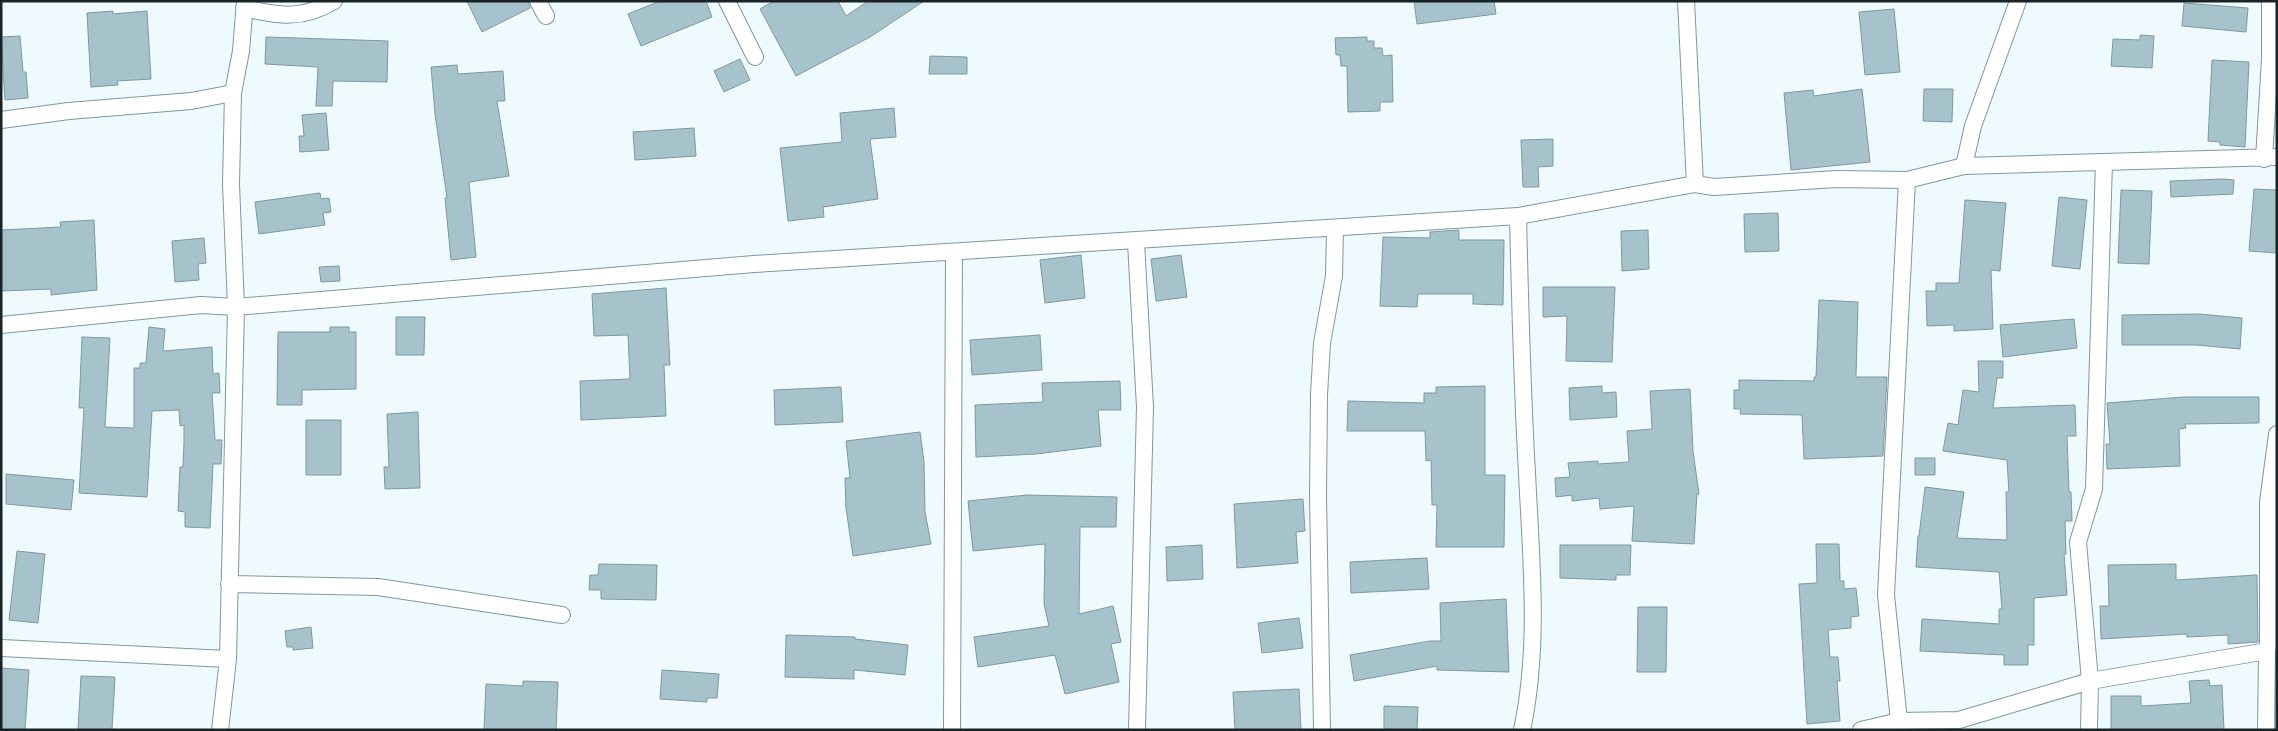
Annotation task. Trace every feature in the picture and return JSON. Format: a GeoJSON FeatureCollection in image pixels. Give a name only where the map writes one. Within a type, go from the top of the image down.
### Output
{"type":"FeatureCollection","features":[{"type":"Feature","properties":{"kind":"street"},"geometry":{"type":"LineString","coordinates":[[220,730],[228,659],[236,307],[231,184],[233,92],[241,51],[245,5],[276,16],[302,15],[334,1]]}},
{"type":"Feature","properties":{"kind":"street"},"geometry":{"type":"LineString","coordinates":[[727,1],[755,57]]}},
{"type":"Feature","properties":{"kind":"street"},"geometry":{"type":"LineString","coordinates":[[1686,1],[1695,184]]}},
{"type":"Feature","properties":{"kind":"street"},"geometry":{"type":"LineString","coordinates":[[1964,166],[1973,126],[2018,1]]}},
{"type":"Feature","properties":{"kind":"street"},"geometry":{"type":"LineString","coordinates":[[1,325],[201,305],[236,307],[754,264],[1136,242],[1518,216],[1695,184],[1714,188],[1836,179],[1907,180],[1964,166],[2270,158],[2270,1]]}},
{"type":"Feature","properties":{"kind":"street"},"geometry":{"type":"LineString","coordinates":[[1,120],[69,110],[191,101],[233,92]]}},
{"type":"Feature","properties":{"kind":"street"},"geometry":{"type":"LineString","coordinates":[[2089,730],[2090,681],[2078,542],[2094,489],[2104,162]]}},
{"type":"Feature","properties":{"kind":"street"},"geometry":{"type":"LineString","coordinates":[[1899,721],[1886,595],[1907,180]]}},
{"type":"Feature","properties":{"kind":"street"},"geometry":{"type":"LineString","coordinates":[[1518,216],[1521,370],[1533,596],[1528,700],[1522,730]]}},
{"type":"Feature","properties":{"kind":"street"},"geometry":{"type":"LineString","coordinates":[[1322,730],[1318,495],[1319,395],[1322,343],[1334,276],[1335,228]]}},
{"type":"Feature","properties":{"kind":"street"},"geometry":{"type":"LineString","coordinates":[[1136,242],[1145,407],[1137,730]]}},
{"type":"Feature","properties":{"kind":"street"},"geometry":{"type":"LineString","coordinates":[[952,730],[954,252]]}},
{"type":"Feature","properties":{"kind":"street"},"geometry":{"type":"LineString","coordinates":[[2266,730],[2271,645],[2268,502],[2277,434]]}},
{"type":"Feature","properties":{"kind":"street"},"geometry":{"type":"LineString","coordinates":[[230,584],[378,588],[562,615]]}},
{"type":"Feature","properties":{"kind":"street"},"geometry":{"type":"LineString","coordinates":[[1861,730],[1899,721],[1957,725],[2090,681],[2271,645]]}},
{"type":"Feature","properties":{"kind":"street"},"geometry":{"type":"LineString","coordinates":[[1,648],[228,659]]}},
{"type":"Feature","properties":{"kind":"building"},"geometry":{"type":"Polygon","coordinates":[[[467,1],[528,1],[530,8],[482,32],[467,1]]]}},
{"type":"Feature","properties":{"kind":"building"},"geometry":{"type":"Polygon","coordinates":[[[660,1],[706,1],[712,17],[641,46],[628,14],[660,1]]]}},
{"type":"Feature","properties":{"kind":"building"},"geometry":{"type":"Polygon","coordinates":[[[774,1],[838,1],[846,16],[868,1],[924,1],[870,37],[796,76],[760,9],[774,1]]]}},
{"type":"Feature","properties":{"kind":"building"},"geometry":{"type":"Polygon","coordinates":[[[1414,1],[1494,1],[1496,14],[1417,24],[1414,1]]]}},
{"type":"Feature","properties":{"kind":"building"},"geometry":{"type":"Polygon","coordinates":[[[2184,3],[2248,8],[2246,32],[2182,26],[2184,3]]]}},
{"type":"Feature","properties":{"kind":"building"},"geometry":{"type":"Polygon","coordinates":[[[1894,9],[1900,72],[1865,75],[1859,12],[1894,9]]]}},
{"type":"Feature","properties":{"kind":"building"},"geometry":{"type":"Polygon","coordinates":[[[113,11],[113,14],[147,11],[151,79],[117,81],[118,85],[91,87],[87,13],[113,11]]]}},
{"type":"Feature","properties":{"kind":"building"},"geometry":{"type":"Polygon","coordinates":[[[2140,35],[2154,36],[2152,68],[2111,66],[2113,39],[2140,40],[2140,35]]]}},
{"type":"Feature","properties":{"kind":"building"},"geometry":{"type":"Polygon","coordinates":[[[20,36],[23,72],[26,72],[28,98],[5,100],[1,37],[20,36]]]}},
{"type":"Feature","properties":{"kind":"building"},"geometry":{"type":"Polygon","coordinates":[[[266,37],[388,41],[387,82],[333,81],[332,106],[316,106],[318,67],[265,64],[266,37]]]}},
{"type":"Feature","properties":{"kind":"building"},"geometry":{"type":"Polygon","coordinates":[[[1367,37],[1367,41],[1374,41],[1374,48],[1382,48],[1383,56],[1392,55],[1393,102],[1380,102],[1380,111],[1348,112],[1347,66],[1341,66],[1340,55],[1336,55],[1335,38],[1367,37]]]}},
{"type":"Feature","properties":{"kind":"building"},"geometry":{"type":"Polygon","coordinates":[[[930,56],[967,57],[967,74],[929,74],[930,56]]]}},
{"type":"Feature","properties":{"kind":"building"},"geometry":{"type":"Polygon","coordinates":[[[740,59],[750,80],[724,92],[714,71],[740,59]]]}},
{"type":"Feature","properties":{"kind":"building"},"geometry":{"type":"Polygon","coordinates":[[[2212,60],[2249,62],[2245,147],[2220,145],[2220,142],[2208,141],[2212,60]]]}},
{"type":"Feature","properties":{"kind":"building"},"geometry":{"type":"Polygon","coordinates":[[[457,65],[458,74],[503,71],[505,101],[497,101],[509,176],[469,182],[476,257],[451,260],[445,198],[447,198],[435,114],[431,67],[457,65]]]}},
{"type":"Feature","properties":{"kind":"building"},"geometry":{"type":"Polygon","coordinates":[[[1862,89],[1870,162],[1791,170],[1784,93],[1813,90],[1814,96],[1862,89]]]}},
{"type":"Feature","properties":{"kind":"building"},"geometry":{"type":"Polygon","coordinates":[[[1924,89],[1953,89],[1952,122],[1923,121],[1924,89]]]}},
{"type":"Feature","properties":{"kind":"building"},"geometry":{"type":"Polygon","coordinates":[[[894,108],[896,137],[870,139],[878,199],[823,207],[824,217],[788,221],[780,148],[842,142],[840,113],[894,108]]]}},
{"type":"Feature","properties":{"kind":"building"},"geometry":{"type":"Polygon","coordinates":[[[326,113],[329,150],[300,152],[299,136],[304,136],[302,115],[326,113]]]}},
{"type":"Feature","properties":{"kind":"building"},"geometry":{"type":"Polygon","coordinates":[[[694,128],[696,156],[635,160],[633,132],[694,128]]]}},
{"type":"Feature","properties":{"kind":"building"},"geometry":{"type":"Polygon","coordinates":[[[1553,139],[1553,166],[1538,167],[1539,187],[1523,187],[1521,140],[1553,139]]]}},
{"type":"Feature","properties":{"kind":"building"},"geometry":{"type":"Polygon","coordinates":[[[2234,180],[2233,194],[2171,197],[2170,181],[2234,180]]]}},
{"type":"Feature","properties":{"kind":"building"},"geometry":{"type":"Polygon","coordinates":[[[2254,189],[2277,190],[2277,253],[2249,251],[2254,189]]]}},
{"type":"Feature","properties":{"kind":"building"},"geometry":{"type":"Polygon","coordinates":[[[2121,190],[2152,191],[2149,264],[2118,263],[2121,190]]]}},
{"type":"Feature","properties":{"kind":"building"},"geometry":{"type":"Polygon","coordinates":[[[320,193],[321,199],[329,198],[331,212],[323,213],[325,225],[259,234],[255,202],[320,193]]]}},
{"type":"Feature","properties":{"kind":"building"},"geometry":{"type":"Polygon","coordinates":[[[2059,197],[2087,200],[2080,269],[2052,266],[2059,197]]]}},
{"type":"Feature","properties":{"kind":"building"},"geometry":{"type":"Polygon","coordinates":[[[1965,200],[2006,203],[2000,271],[1991,270],[1993,329],[1954,331],[1954,325],[1927,326],[1926,291],[1936,291],[1936,283],[1959,283],[1965,200]]]}},
{"type":"Feature","properties":{"kind":"building"},"geometry":{"type":"Polygon","coordinates":[[[1778,213],[1779,251],[1745,252],[1744,214],[1778,213]]]}},
{"type":"Feature","properties":{"kind":"building"},"geometry":{"type":"Polygon","coordinates":[[[94,220],[97,290],[51,295],[51,289],[1,291],[1,230],[61,227],[60,222],[94,220]]]}},
{"type":"Feature","properties":{"kind":"building"},"geometry":{"type":"Polygon","coordinates":[[[1459,230],[1459,240],[1504,240],[1503,305],[1473,304],[1473,294],[1418,294],[1417,307],[1380,306],[1383,237],[1430,238],[1430,232],[1459,230]]]}},
{"type":"Feature","properties":{"kind":"building"},"geometry":{"type":"Polygon","coordinates":[[[1648,230],[1649,269],[1622,271],[1621,231],[1648,230]]]}},
{"type":"Feature","properties":{"kind":"building"},"geometry":{"type":"Polygon","coordinates":[[[204,238],[206,263],[198,264],[199,280],[175,282],[172,241],[204,238]]]}},
{"type":"Feature","properties":{"kind":"building"},"geometry":{"type":"Polygon","coordinates":[[[1081,255],[1085,298],[1045,303],[1040,260],[1081,255]]]}},
{"type":"Feature","properties":{"kind":"building"},"geometry":{"type":"Polygon","coordinates":[[[1181,255],[1187,297],[1156,301],[1151,259],[1181,255]]]}},
{"type":"Feature","properties":{"kind":"building"},"geometry":{"type":"Polygon","coordinates":[[[339,266],[340,281],[321,282],[319,267],[339,266]]]}},
{"type":"Feature","properties":{"kind":"building"},"geometry":{"type":"Polygon","coordinates":[[[1543,287],[1615,287],[1612,362],[1566,361],[1567,316],[1543,317],[1543,287]]]}},
{"type":"Feature","properties":{"kind":"building"},"geometry":{"type":"Polygon","coordinates":[[[666,288],[670,365],[664,365],[666,416],[581,420],[580,381],[630,379],[628,335],[594,336],[592,294],[666,288]]]}},
{"type":"Feature","properties":{"kind":"building"},"geometry":{"type":"Polygon","coordinates":[[[1819,300],[1858,302],[1856,377],[1887,377],[1883,456],[1804,459],[1802,415],[1740,414],[1741,409],[1734,409],[1734,390],[1739,390],[1739,380],[1814,381],[1814,377],[1816,377],[1819,300]]]}},
{"type":"Feature","properties":{"kind":"building"},"geometry":{"type":"Polygon","coordinates":[[[2199,314],[2242,318],[2240,349],[2197,345],[2122,345],[2122,315],[2199,314]]]}},
{"type":"Feature","properties":{"kind":"building"},"geometry":{"type":"Polygon","coordinates":[[[396,317],[425,317],[424,355],[396,355],[396,317]]]}},
{"type":"Feature","properties":{"kind":"building"},"geometry":{"type":"Polygon","coordinates":[[[2074,319],[2077,348],[2003,357],[2000,325],[2074,319]]]}},
{"type":"Feature","properties":{"kind":"building"},"geometry":{"type":"Polygon","coordinates":[[[149,327],[165,329],[163,351],[212,347],[213,374],[219,373],[220,393],[212,393],[215,440],[222,440],[221,464],[213,464],[210,528],[185,527],[185,512],[178,511],[180,467],[183,467],[184,443],[184,425],[180,426],[179,410],[152,411],[147,497],[79,493],[84,408],[79,408],[82,337],[110,338],[105,427],[134,428],[134,368],[140,368],[140,363],[146,363],[149,327]]]}},
{"type":"Feature","properties":{"kind":"building"},"geometry":{"type":"Polygon","coordinates":[[[330,327],[349,327],[349,332],[356,332],[356,389],[302,390],[302,405],[277,405],[278,332],[330,332],[330,327]]]}},
{"type":"Feature","properties":{"kind":"building"},"geometry":{"type":"Polygon","coordinates":[[[1040,335],[1042,370],[972,375],[970,340],[1040,335]]]}},
{"type":"Feature","properties":{"kind":"building"},"geometry":{"type":"Polygon","coordinates":[[[1978,361],[2003,361],[2003,378],[1997,378],[1993,408],[2075,405],[2076,436],[2067,436],[2072,521],[2065,521],[2066,554],[2064,554],[2067,595],[2034,598],[2034,645],[2028,645],[2028,665],[2004,665],[2004,655],[1920,651],[1922,619],[1999,624],[1999,609],[2002,609],[1999,572],[1916,567],[1925,487],[1964,492],[1957,538],[2007,540],[2006,492],[2009,492],[2007,460],[1943,451],[1948,423],[1958,425],[1963,390],[1979,392],[1978,361]]]}},
{"type":"Feature","properties":{"kind":"building"},"geometry":{"type":"Polygon","coordinates":[[[1120,381],[1121,410],[1098,410],[1101,446],[1036,454],[976,457],[975,405],[1043,402],[1042,383],[1120,381]]]}},
{"type":"Feature","properties":{"kind":"building"},"geometry":{"type":"Polygon","coordinates":[[[1485,386],[1485,475],[1505,475],[1504,547],[1436,547],[1437,505],[1432,505],[1431,460],[1426,461],[1425,431],[1347,431],[1348,401],[1424,403],[1424,393],[1436,393],[1436,387],[1485,386]]]}},
{"type":"Feature","properties":{"kind":"building"},"geometry":{"type":"Polygon","coordinates":[[[1602,386],[1602,393],[1616,392],[1617,417],[1570,420],[1569,388],[1602,386]]]}},
{"type":"Feature","properties":{"kind":"building"},"geometry":{"type":"Polygon","coordinates":[[[841,387],[843,422],[775,425],[774,390],[841,387]]]}},
{"type":"Feature","properties":{"kind":"building"},"geometry":{"type":"Polygon","coordinates":[[[1690,389],[1693,451],[1699,494],[1697,494],[1694,544],[1632,541],[1634,506],[1600,509],[1599,498],[1572,501],[1572,495],[1556,497],[1555,478],[1570,477],[1568,463],[1598,461],[1598,464],[1629,462],[1627,431],[1652,429],[1650,391],[1690,389]]]}},
{"type":"Feature","properties":{"kind":"building"},"geometry":{"type":"Polygon","coordinates":[[[2183,397],[2259,397],[2259,423],[2185,424],[2186,428],[2179,429],[2180,466],[2107,469],[2106,444],[2110,444],[2107,403],[2183,397]]]}},
{"type":"Feature","properties":{"kind":"building"},"geometry":{"type":"Polygon","coordinates":[[[418,412],[420,488],[385,489],[384,467],[389,467],[387,414],[418,412]]]}},
{"type":"Feature","properties":{"kind":"building"},"geometry":{"type":"Polygon","coordinates":[[[306,420],[341,420],[341,475],[306,475],[306,420]]]}},
{"type":"Feature","properties":{"kind":"building"},"geometry":{"type":"Polygon","coordinates":[[[920,432],[924,462],[925,512],[931,544],[853,556],[846,508],[845,478],[850,478],[846,441],[920,432]]]}},
{"type":"Feature","properties":{"kind":"building"},"geometry":{"type":"Polygon","coordinates":[[[1915,458],[1935,458],[1935,475],[1915,475],[1915,458]]]}},
{"type":"Feature","properties":{"kind":"building"},"geometry":{"type":"Polygon","coordinates":[[[6,474],[74,480],[71,510],[6,504],[6,474]]]}},
{"type":"Feature","properties":{"kind":"building"},"geometry":{"type":"Polygon","coordinates":[[[1027,495],[1117,497],[1116,527],[1080,527],[1079,614],[1113,606],[1121,642],[1111,644],[1119,682],[1065,694],[1055,655],[978,667],[974,637],[1049,626],[1044,604],[1045,544],[973,551],[968,501],[1027,495]]]}},
{"type":"Feature","properties":{"kind":"building"},"geometry":{"type":"Polygon","coordinates":[[[1303,499],[1305,531],[1296,532],[1298,563],[1237,568],[1234,504],[1303,499]]]}},
{"type":"Feature","properties":{"kind":"building"},"geometry":{"type":"Polygon","coordinates":[[[1816,544],[1839,544],[1840,581],[1844,581],[1844,589],[1856,588],[1859,616],[1851,617],[1851,628],[1828,630],[1830,657],[1838,657],[1840,681],[1837,681],[1840,721],[1807,724],[1799,584],[1817,583],[1816,544]]]}},
{"type":"Feature","properties":{"kind":"building"},"geometry":{"type":"Polygon","coordinates":[[[1202,545],[1203,579],[1167,581],[1166,547],[1202,545]]]}},
{"type":"Feature","properties":{"kind":"building"},"geometry":{"type":"Polygon","coordinates":[[[1560,545],[1631,545],[1630,575],[1616,575],[1616,580],[1560,578],[1560,545]]]}},
{"type":"Feature","properties":{"kind":"building"},"geometry":{"type":"Polygon","coordinates":[[[17,551],[45,554],[38,623],[9,620],[17,551]]]}},
{"type":"Feature","properties":{"kind":"building"},"geometry":{"type":"Polygon","coordinates":[[[1427,558],[1429,589],[1351,593],[1350,562],[1427,558]]]}},
{"type":"Feature","properties":{"kind":"building"},"geometry":{"type":"Polygon","coordinates":[[[599,564],[657,565],[656,600],[601,599],[601,590],[589,590],[590,575],[598,575],[599,564]]]}},
{"type":"Feature","properties":{"kind":"building"},"geometry":{"type":"Polygon","coordinates":[[[2176,564],[2176,580],[2257,575],[2258,642],[2228,644],[2228,635],[2187,637],[2187,634],[2101,639],[2100,606],[2109,606],[2108,565],[2176,564]]]}},
{"type":"Feature","properties":{"kind":"building"},"geometry":{"type":"Polygon","coordinates":[[[1506,599],[1509,672],[1437,670],[1437,666],[1354,681],[1350,655],[1430,641],[1441,641],[1440,603],[1506,599]]]}},
{"type":"Feature","properties":{"kind":"building"},"geometry":{"type":"Polygon","coordinates":[[[1638,607],[1667,607],[1666,672],[1637,672],[1638,607]]]}},
{"type":"Feature","properties":{"kind":"building"},"geometry":{"type":"Polygon","coordinates":[[[1299,618],[1303,648],[1262,653],[1258,623],[1299,618]]]}},
{"type":"Feature","properties":{"kind":"building"},"geometry":{"type":"Polygon","coordinates":[[[311,627],[313,648],[293,650],[293,647],[287,647],[285,631],[311,627]]]}},
{"type":"Feature","properties":{"kind":"building"},"geometry":{"type":"Polygon","coordinates":[[[786,635],[855,637],[855,639],[908,645],[905,675],[854,670],[854,679],[785,677],[786,635]]]}},
{"type":"Feature","properties":{"kind":"building"},"geometry":{"type":"Polygon","coordinates":[[[1,668],[29,670],[25,730],[1,730],[1,668]]]}},
{"type":"Feature","properties":{"kind":"building"},"geometry":{"type":"Polygon","coordinates":[[[662,670],[719,674],[717,698],[707,698],[707,702],[660,699],[662,670]]]}},
{"type":"Feature","properties":{"kind":"building"},"geometry":{"type":"Polygon","coordinates":[[[81,676],[115,677],[112,730],[78,730],[81,676]]]}},
{"type":"Feature","properties":{"kind":"building"},"geometry":{"type":"Polygon","coordinates":[[[2209,680],[2210,686],[2222,685],[2224,730],[2111,730],[2111,696],[2141,696],[2141,706],[2191,703],[2189,681],[2209,680]]]}},
{"type":"Feature","properties":{"kind":"building"},"geometry":{"type":"Polygon","coordinates":[[[523,681],[558,682],[556,730],[484,730],[486,684],[523,686],[523,681]]]}},
{"type":"Feature","properties":{"kind":"building"},"geometry":{"type":"Polygon","coordinates":[[[1299,689],[1301,730],[1235,730],[1233,692],[1299,689]]]}},
{"type":"Feature","properties":{"kind":"building"},"geometry":{"type":"Polygon","coordinates":[[[1384,706],[1418,707],[1417,730],[1384,730],[1384,706]]]}}]}
